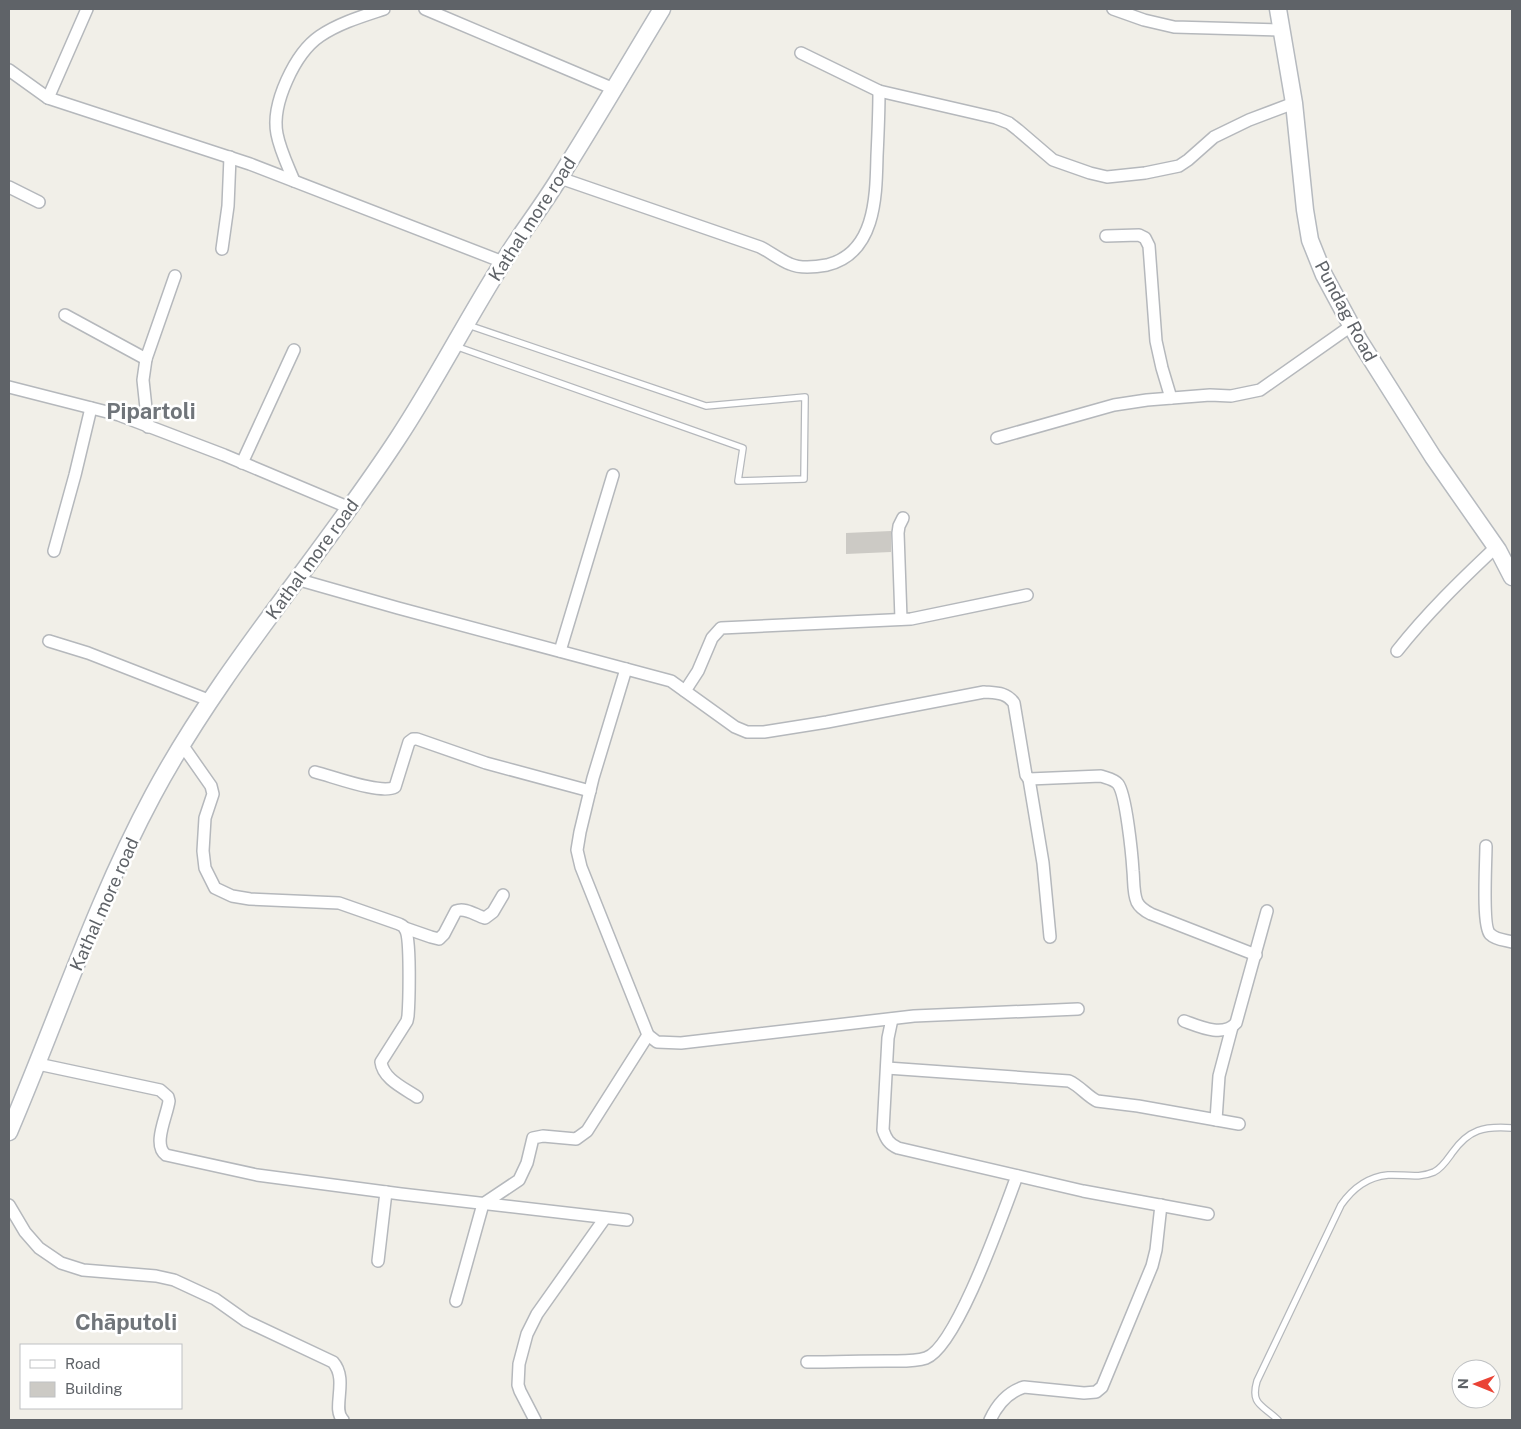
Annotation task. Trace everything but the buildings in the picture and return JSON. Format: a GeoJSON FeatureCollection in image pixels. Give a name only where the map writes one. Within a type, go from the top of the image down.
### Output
{"type":"FeatureCollection","features":[{"type":"Feature","properties":{"kind":"main road","name":"Kathal more road"},"geometry":{"type":"LineString","coordinates":[[9,1132],[38,1064],[102,899],[154,794],[211,700],[399,437],[503,262],[560,178],[662,9]]}},
{"type":"Feature","properties":{"kind":"main road","name":"Pundag Road"},"geometry":{"type":"LineString","coordinates":[[1278,9],[1294,103],[1310,240],[1324,276],[1351,326],[1434,457],[1496,547],[1512,577]]}},
{"type":"Feature","properties":{"kind":"street"},"geometry":{"type":"LineString","coordinates":[[48,98],[86,9]]}},
{"type":"Feature","properties":{"kind":"street"},"geometry":{"type":"LineString","coordinates":[[294,181],[276,133],[276,115],[282,89],[304,50],[320,36],[348,22],[384,9]]}},
{"type":"Feature","properties":{"kind":"street"},"geometry":{"type":"LineString","coordinates":[[425,9],[614,89]]}},
{"type":"Feature","properties":{"kind":"street"},"geometry":{"type":"LineString","coordinates":[[1113,9],[1144,20],[1174,27],[1282,30]]}},
{"type":"Feature","properties":{"kind":"street"},"geometry":{"type":"LineString","coordinates":[[801,53],[880,91],[996,118],[1018,130],[1053,160],[1108,177],[1145,173],[1178,166],[1188,160],[1214,137],[1250,120],[1294,103]]}},
{"type":"Feature","properties":{"kind":"street"},"geometry":{"type":"LineString","coordinates":[[9,70],[48,98],[230,157],[503,262]]}},
{"type":"Feature","properties":{"kind":"street"},"geometry":{"type":"LineString","coordinates":[[560,178],[760,247],[798,267],[814,267],[836,262],[847,257],[865,235],[872,216],[876,197],[880,91]]}},
{"type":"Feature","properties":{"kind":"street"},"geometry":{"type":"LineString","coordinates":[[222,249],[228,206],[230,157]]}},
{"type":"Feature","properties":{"kind":"street"},"geometry":{"type":"LineString","coordinates":[[9,187],[39,202]]}},
{"type":"Feature","properties":{"kind":"street"},"geometry":{"type":"LineString","coordinates":[[1106,236],[1140,235],[1145,238],[1149,246],[1156,341],[1171,398]]}},
{"type":"Feature","properties":{"kind":"street"},"geometry":{"type":"LineString","coordinates":[[148,426],[143,380],[146,359],[175,276]]}},
{"type":"Feature","properties":{"kind":"street"},"geometry":{"type":"LineString","coordinates":[[65,315],[146,359]]}},
{"type":"Feature","properties":{"kind":"street"},"geometry":{"type":"LineString","coordinates":[[998,438],[1114,405],[1210,395],[1231,396],[1260,390],[1351,326]]}},
{"type":"Feature","properties":{"kind":"street"},"geometry":{"type":"LineString","coordinates":[[242,463],[294,350]]}},
{"type":"Feature","properties":{"kind":"street"},"geometry":{"type":"LineString","coordinates":[[9,387],[119,415],[350,508]]}},
{"type":"Feature","properties":{"kind":"street"},"geometry":{"type":"LineString","coordinates":[[54,551],[91,408]]}},
{"type":"Feature","properties":{"kind":"street"},"geometry":{"type":"LineString","coordinates":[[560,651],[612,475]]}},
{"type":"Feature","properties":{"kind":"street"},"geometry":{"type":"LineString","coordinates":[[901,619],[898,532],[903,518]]}},
{"type":"Feature","properties":{"kind":"street"},"geometry":{"type":"LineString","coordinates":[[1396,651],[1416,626],[1496,547]]}},
{"type":"Feature","properties":{"kind":"street"},"geometry":{"type":"LineString","coordinates":[[296,579],[671,681],[735,727],[747,732],[764,732],[827,722],[984,692],[1003,694],[1014,703],[1026,775],[1029,779],[1043,863],[1050,937]]}},
{"type":"Feature","properties":{"kind":"street"},"geometry":{"type":"LineString","coordinates":[[685,691],[698,671],[712,638],[720,628],[911,619],[1027,595]]}},
{"type":"Feature","properties":{"kind":"street"},"geometry":{"type":"LineString","coordinates":[[49,641],[88,653],[211,700]]}},
{"type":"Feature","properties":{"kind":"street"},"geometry":{"type":"LineString","coordinates":[[626,669],[590,791],[577,850],[581,867],[648,1035],[657,1042],[689,1042],[914,1016],[1078,1009]]}},
{"type":"Feature","properties":{"kind":"street"},"geometry":{"type":"LineString","coordinates":[[315,772],[376,789],[393,789],[409,742],[417,739],[486,763],[590,791]]}},
{"type":"Feature","properties":{"kind":"street"},"geometry":{"type":"LineString","coordinates":[[183,746],[211,786],[212,794],[205,818],[203,851],[205,868],[215,888],[232,896],[250,899],[340,904],[399,924],[431,938],[439,938],[444,934],[458,909],[463,909],[485,918],[493,912],[503,895]]}},
{"type":"Feature","properties":{"kind":"street"},"geometry":{"type":"LineString","coordinates":[[1029,779],[1100,776],[1115,781],[1121,790],[1133,868],[1135,897],[1140,906],[1151,914],[1256,955]]}},
{"type":"Feature","properties":{"kind":"street"},"geometry":{"type":"LineString","coordinates":[[1486,846],[1486,914],[1488,930],[1492,936],[1498,939],[1512,942]]}},
{"type":"Feature","properties":{"kind":"street"},"geometry":{"type":"LineString","coordinates":[[1216,1120],[1219,1076],[1232,1027],[1239,1017],[1267,911]]}},
{"type":"Feature","properties":{"kind":"street"},"geometry":{"type":"LineString","coordinates":[[405,928],[408,952],[408,1016],[407,1021],[381,1062],[385,1074],[417,1097]]}},
{"type":"Feature","properties":{"kind":"street"},"geometry":{"type":"LineString","coordinates":[[892,1019],[888,1038],[883,1130],[891,1144],[898,1148],[1083,1191],[1208,1214]]}},
{"type":"Feature","properties":{"kind":"street"},"geometry":{"type":"LineString","coordinates":[[1184,1021],[1206,1030],[1223,1030],[1232,1027]]}},
{"type":"Feature","properties":{"kind":"street"},"geometry":{"type":"LineString","coordinates":[[456,1301],[483,1204],[519,1180],[527,1163],[533,1138],[543,1136],[576,1139],[587,1131],[648,1035]]}},
{"type":"Feature","properties":{"kind":"street"},"geometry":{"type":"LineString","coordinates":[[38,1064],[160,1090],[168,1097],[169,1101],[159,1145],[166,1154],[257,1175],[483,1204],[628,1220]]}},
{"type":"Feature","properties":{"kind":"street"},"geometry":{"type":"LineString","coordinates":[[887,1068],[1070,1081],[1097,1101],[1138,1106],[1239,1124]]}},
{"type":"Feature","properties":{"kind":"street"},"geometry":{"type":"LineString","coordinates":[[807,1362],[923,1359],[935,1352],[972,1292],[1017,1176]]}},
{"type":"Feature","properties":{"kind":"street"},"geometry":{"type":"LineString","coordinates":[[378,1261],[386,1192]]}},
{"type":"Feature","properties":{"kind":"street"},"geometry":{"type":"LineString","coordinates":[[9,1205],[25,1232],[39,1248],[61,1263],[83,1270],[156,1276],[174,1280],[214,1299],[246,1321],[333,1362],[336,1364],[341,1380],[338,1407],[339,1416],[343,1420]]}},
{"type":"Feature","properties":{"kind":"street"},"geometry":{"type":"LineString","coordinates":[[990,1420],[1000,1404],[1016,1389],[1024,1387],[1084,1393],[1096,1392],[1102,1387],[1152,1266],[1156,1250],[1161,1205]]}},
{"type":"Feature","properties":{"kind":"street"},"geometry":{"type":"LineString","coordinates":[[535,1420],[518,1385],[519,1364],[527,1334],[537,1314],[605,1218]]}},
{"type":"Feature","properties":{"kind":"lane"},"geometry":{"type":"LineString","coordinates":[[453,345],[743,448],[738,481],[804,479],[804,397],[706,406],[466,324]]}},
{"type":"Feature","properties":{"kind":"lane"},"geometry":{"type":"LineString","coordinates":[[1278,1420],[1255,1399],[1254,1392],[1257,1381],[1337,1213],[1347,1196],[1366,1181],[1388,1175],[1419,1176],[1435,1171],[1444,1164],[1458,1144],[1472,1133],[1493,1126],[1512,1128]]}},
{"type":"Feature","properties":{"kind":"district","name":"Pipartoli"},"geometry":{"type":"Point","coordinates":[151,411]}},
{"type":"Feature","properties":{"kind":"district","name":"Chāputoli"},"geometry":{"type":"Point","coordinates":[126,1322]}}]}
